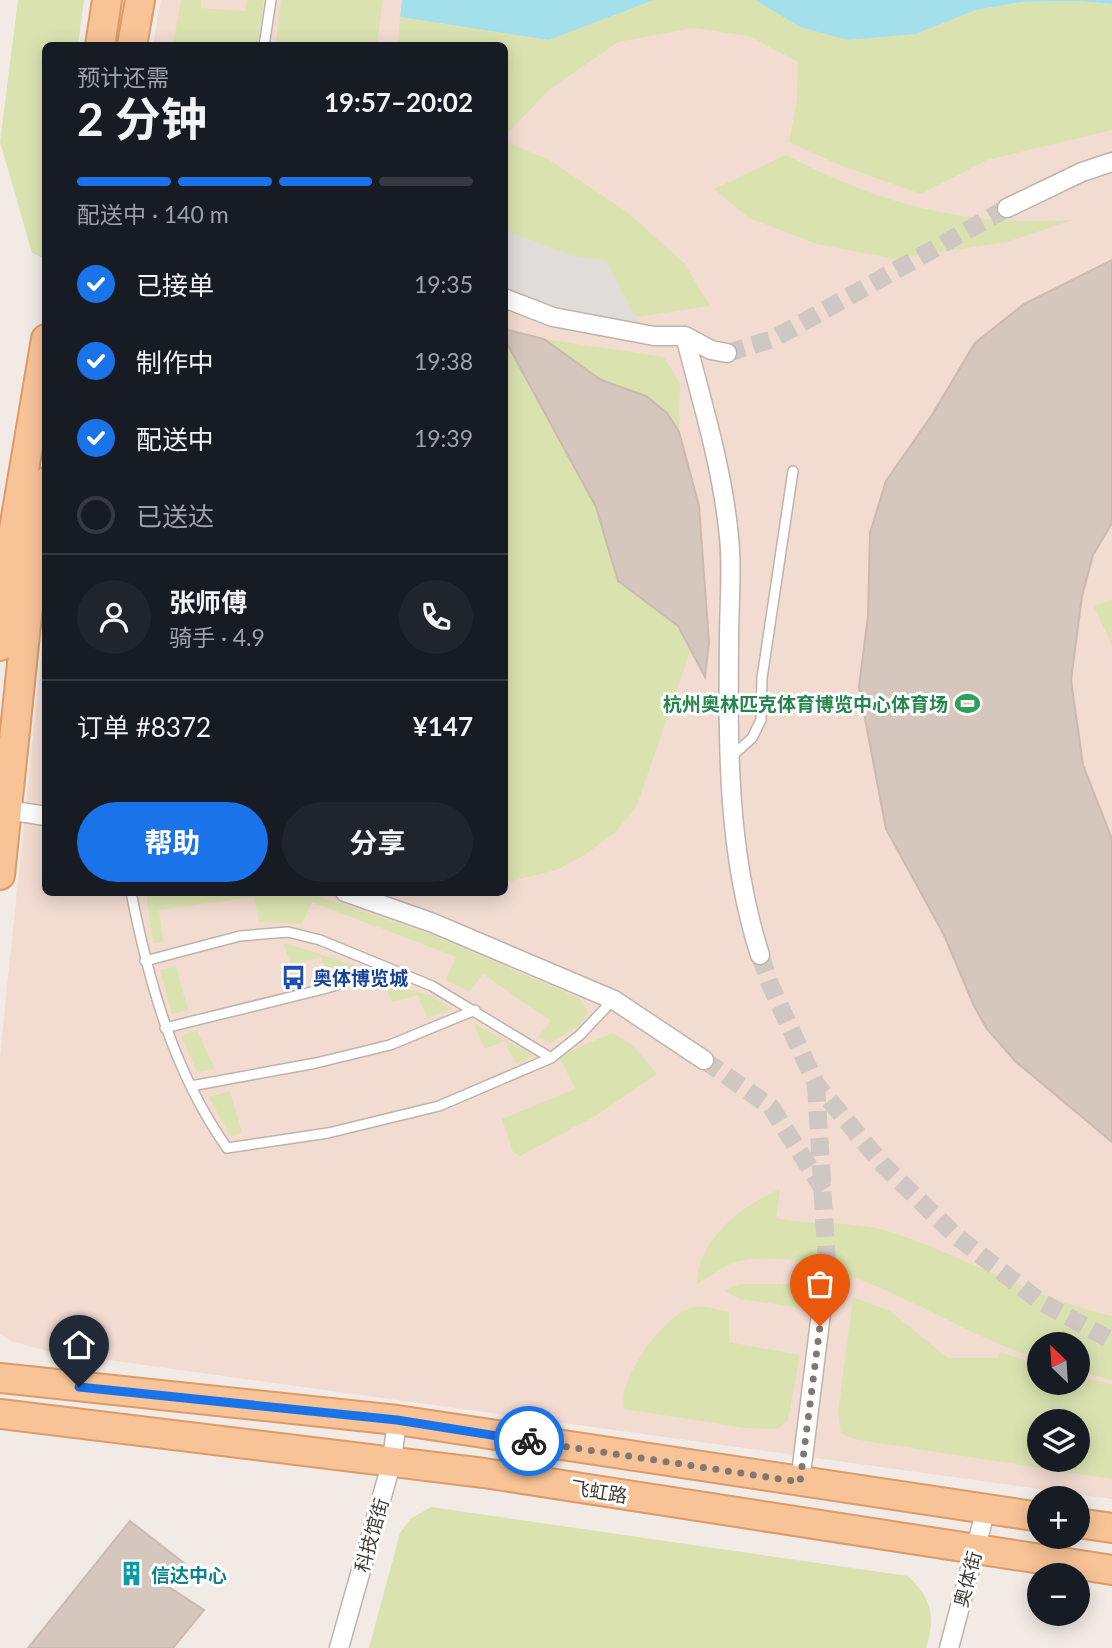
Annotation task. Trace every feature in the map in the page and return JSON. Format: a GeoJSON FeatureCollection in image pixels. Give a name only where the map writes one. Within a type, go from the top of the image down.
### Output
{"type":"FeatureCollection","features":[{"type":"Feature","properties":{"kind":"main road"},"geometry":{"type":"LineString","coordinates":[[101,42],[107,0]]}},
{"type":"Feature","properties":{"kind":"main road"},"geometry":{"type":"LineString","coordinates":[[133,42],[140,0]]}},
{"type":"Feature","properties":{"kind":"main road"},"geometry":{"type":"LineString","coordinates":[[0,646],[12,541],[42,363]]}},
{"type":"Feature","properties":{"kind":"main road"},"geometry":{"type":"LineString","coordinates":[[0,875],[34,548],[42,504]]}},
{"type":"Feature","properties":{"kind":"main road","name":"飞虹路"},"geometry":{"type":"LineString","coordinates":[[0,1378],[397,1420],[1027,1515]]}},
{"type":"Feature","properties":{"kind":"main road","name":"飞虹路"},"geometry":{"type":"LineString","coordinates":[[0,1414],[392,1461],[1112,1570]]}},
{"type":"Feature","properties":{"kind":"main road"},"geometry":{"type":"LineString","coordinates":[[1090,1525],[1112,1528]]}},
{"type":"Feature","properties":{"kind":"street"},"geometry":{"type":"LineString","coordinates":[[1007,208],[1082,172],[1112,162]]}},
{"type":"Feature","properties":{"kind":"street"},"geometry":{"type":"LineString","coordinates":[[508,300],[553,317],[654,336],[685,336],[711,350],[727,353]]}},
{"type":"Feature","properties":{"kind":"street"},"geometry":{"type":"LineString","coordinates":[[685,336],[716,460],[729,529],[729,759],[733,832],[745,908],[760,955]]}},
{"type":"Feature","properties":{"kind":"street"},"geometry":{"type":"LineString","coordinates":[[7,810],[42,815]]}},
{"type":"Feature","properties":{"kind":"street"},"geometry":{"type":"LineString","coordinates":[[356,896],[433,923],[614,1000],[704,1060]]}},
{"type":"Feature","properties":{"kind":"street"},"geometry":{"type":"LineString","coordinates":[[800,1482],[827,1265]]}},
{"type":"Feature","properties":{"kind":"street","name":"科技馆街"},"geometry":{"type":"LineString","coordinates":[[340,1648],[392,1461],[397,1420]]}},
{"type":"Feature","properties":{"kind":"street","name":"奥体街"},"geometry":{"type":"LineString","coordinates":[[949,1648],[986,1509]]}},
{"type":"Feature","properties":{"kind":"lane"},"geometry":{"type":"LineString","coordinates":[[265,42],[271,0]]}},
{"type":"Feature","properties":{"kind":"lane"},"geometry":{"type":"LineString","coordinates":[[729,759],[751,738],[761,720],[762,678],[793,471]]}},
{"type":"Feature","properties":{"kind":"lane"},"geometry":{"type":"LineString","coordinates":[[132,896],[145,961],[165,1028],[191,1086],[227,1147],[328,1133],[439,1105],[551,1058],[580,1035],[614,1000]]}},
{"type":"Feature","properties":{"kind":"lane"},"geometry":{"type":"LineString","coordinates":[[145,961],[240,936],[288,932],[320,940],[432,986],[551,1058]]}},
{"type":"Feature","properties":{"kind":"lane"},"geometry":{"type":"LineString","coordinates":[[165,1028],[327,988],[388,968]]}},
{"type":"Feature","properties":{"kind":"lane"},"geometry":{"type":"LineString","coordinates":[[191,1086],[316,1063],[390,1045],[475,1010]]}},
{"type":"Feature","properties":{"kind":"shaded area"},"geometry":{"type":"Polygon","coordinates":[[[161,0],[1112,0],[1112,1499],[1090,1496],[1090,1486],[1027,1487],[51,1352],[11,1341],[0,1334],[0,1056],[42,648],[42,896],[508,896],[508,42],[154,42],[161,0]]]}},
{"type":"Feature","properties":{"kind":"shaded area"},"geometry":{"type":"Polygon","coordinates":[[[508,232],[572,256],[606,261],[645,335],[508,291],[508,232]]]}},
{"type":"Feature","properties":{"kind":"green space"},"geometry":{"type":"Polygon","coordinates":[[[18,0],[84,0],[78,42],[42,42],[42,258],[32,253],[0,142],[18,0]]]}},
{"type":"Feature","properties":{"kind":"green space"},"geometry":{"type":"Polygon","coordinates":[[[181,0],[201,0],[201,8],[245,11],[247,0],[264,0],[258,42],[174,42],[181,0]]]}},
{"type":"Feature","properties":{"kind":"green space"},"geometry":{"type":"Polygon","coordinates":[[[281,0],[383,0],[377,42],[276,42],[281,0]]]}},
{"type":"Feature","properties":{"kind":"green space"},"geometry":{"type":"Polygon","coordinates":[[[654,0],[755,0],[800,27],[916,34],[976,10],[1021,2],[1079,1],[1112,4],[1112,130],[987,160],[921,194],[837,164],[789,142],[797,100],[798,62],[749,36],[693,28],[618,42],[550,89],[508,133],[508,42],[398,42],[400,17],[549,40],[654,0]]]}},
{"type":"Feature","properties":{"kind":"green space"},"geometry":{"type":"Polygon","coordinates":[[[508,143],[548,159],[627,212],[684,263],[710,306],[636,317],[606,261],[572,256],[508,232],[508,143]]]}},
{"type":"Feature","properties":{"kind":"green space"},"geometry":{"type":"Polygon","coordinates":[[[786,155],[856,187],[925,209],[997,220],[1073,220],[1007,242],[893,259],[817,244],[749,218],[714,189],[786,155]]]}},
{"type":"Feature","properties":{"kind":"green space"},"geometry":{"type":"Polygon","coordinates":[[[544,339],[664,357],[680,383],[679,432],[669,417],[651,401],[598,378],[544,339]]]}},
{"type":"Feature","properties":{"kind":"green space"},"geometry":{"type":"Polygon","coordinates":[[[508,345],[596,507],[618,581],[678,626],[690,652],[636,808],[614,833],[585,855],[556,870],[508,882],[508,345]]]}},
{"type":"Feature","properties":{"kind":"green space"},"geometry":{"type":"Polygon","coordinates":[[[1112,599],[1112,645],[1094,607],[1112,599]]]}},
{"type":"Feature","properties":{"kind":"green space"},"geometry":{"type":"Polygon","coordinates":[[[146,896],[317,896],[427,933],[579,998],[588,1012],[580,1025],[551,1043],[538,1037],[551,1021],[483,974],[469,992],[446,980],[456,957],[312,902],[302,924],[259,922],[254,897],[159,910],[163,942],[153,943],[146,896]]]}},
{"type":"Feature","properties":{"kind":"green space"},"geometry":{"type":"Polygon","coordinates":[[[283,942],[362,968],[328,978],[321,957],[291,965],[283,942]]]}},
{"type":"Feature","properties":{"kind":"green space"},"geometry":{"type":"Polygon","coordinates":[[[176,966],[188,1010],[172,1014],[160,970],[176,966]]]}},
{"type":"Feature","properties":{"kind":"green space"},"geometry":{"type":"Polygon","coordinates":[[[385,983],[429,995],[453,1009],[427,1018],[418,995],[392,1002],[385,983]]]}},
{"type":"Feature","properties":{"kind":"green space"},"geometry":{"type":"Polygon","coordinates":[[[474,1023],[533,1056],[516,1064],[505,1041],[484,1049],[474,1023]]]}},
{"type":"Feature","properties":{"kind":"green space"},"geometry":{"type":"Polygon","coordinates":[[[197,1030],[215,1069],[197,1072],[181,1036],[197,1030]]]}},
{"type":"Feature","properties":{"kind":"green space"},"geometry":{"type":"Polygon","coordinates":[[[612,1033],[633,1045],[657,1074],[597,1115],[520,1156],[513,1152],[502,1119],[575,1089],[559,1056],[612,1033]]]}},
{"type":"Feature","properties":{"kind":"green space"},"geometry":{"type":"Polygon","coordinates":[[[230,1091],[242,1132],[231,1137],[209,1097],[230,1091]]]}},
{"type":"Feature","properties":{"kind":"green space"},"geometry":{"type":"Polygon","coordinates":[[[780,1189],[776,1218],[859,1225],[887,1231],[944,1252],[1026,1288],[1112,1316],[1112,1380],[1090,1374],[1090,1332],[1027,1332],[1027,1355],[890,1292],[813,1264],[775,1259],[739,1261],[697,1284],[699,1268],[713,1239],[737,1214],[780,1189]]]}},
{"type":"Feature","properties":{"kind":"green space"},"geometry":{"type":"Polygon","coordinates":[[[740,1284],[794,1284],[802,1289],[802,1308],[740,1299],[724,1291],[740,1284]]]}},
{"type":"Feature","properties":{"kind":"green space"},"geometry":{"type":"Polygon","coordinates":[[[853,1297],[890,1311],[948,1358],[998,1358],[1001,1352],[1027,1361],[1027,1395],[1090,1395],[1090,1379],[1112,1384],[1112,1479],[1067,1472],[1090,1472],[1090,1409],[1027,1409],[1027,1466],[853,1439],[841,1433],[838,1414],[853,1297]]]}},
{"type":"Feature","properties":{"kind":"green space"},"geometry":{"type":"Polygon","coordinates":[[[692,1307],[729,1312],[729,1342],[800,1355],[788,1421],[778,1429],[746,1428],[624,1409],[627,1382],[655,1337],[679,1314],[692,1307]]]}},
{"type":"Feature","properties":{"kind":"green space"},"geometry":{"type":"Polygon","coordinates":[[[431,1507],[908,1576],[922,1593],[930,1609],[931,1627],[926,1648],[369,1648],[400,1533],[410,1519],[431,1507]]]}},
{"type":"Feature","properties":{"kind":"water"},"geometry":{"type":"Polygon","coordinates":[[[402,0],[654,0],[549,40],[400,17],[402,0]]]}},
{"type":"Feature","properties":{"kind":"water"},"geometry":{"type":"Polygon","coordinates":[[[755,0],[1112,0],[1112,4],[1079,1],[1021,2],[976,10],[916,34],[848,40],[800,27],[755,0]]]}},
{"type":"Feature","properties":{"kind":"building","name":"杭州奥林匹克体育博览中心体育场"},"geometry":{"type":"Polygon","coordinates":[[[1112,260],[1112,523],[1093,555],[1082,596],[1071,680],[1083,765],[1112,839],[1112,1142],[1015,1061],[987,1029],[974,1006],[944,935],[886,829],[859,687],[868,616],[870,533],[886,481],[932,415],[975,343],[1024,304],[1112,260]]]}},
{"type":"Feature","properties":{"kind":"building"},"geometry":{"type":"Polygon","coordinates":[[[508,330],[544,339],[601,380],[646,396],[667,413],[679,432],[699,506],[709,643],[705,677],[678,626],[618,581],[596,507],[508,345],[508,330]]]}},
{"type":"Feature","properties":{"kind":"building","name":"信达中心"},"geometry":{"type":"Polygon","coordinates":[[[130,1521],[185,1564],[166,1585],[204,1610],[173,1648],[28,1648],[130,1521]]]}},
{"type":"Feature","properties":{"kind":"tunnel"},"geometry":{"type":"LineString","coordinates":[[727,353],[773,339],[1007,208]]}},
{"type":"Feature","properties":{"kind":"tunnel"},"geometry":{"type":"LineString","coordinates":[[760,955],[770,984],[816,1084],[883,1165],[955,1235],[1038,1300],[1112,1341]]}},
{"type":"Feature","properties":{"kind":"tunnel"},"geometry":{"type":"LineString","coordinates":[[704,1060],[771,1107],[825,1192]]}},
{"type":"Feature","properties":{"kind":"tunnel"},"geometry":{"type":"LineString","coordinates":[[816,1084],[827,1265]]}},
{"type":"Feature","properties":{"kind":"way so far"},"geometry":{"type":"LineString","coordinates":[[529,1441],[800,1482],[820,1326]]}},
{"type":"Feature","properties":{"kind":"place","name":"杭州奥林匹克体育博览中心体育场"},"geometry":{"type":"Point","coordinates":[968,703]}},
{"type":"Feature","properties":{"kind":"place","name":"奥体博览城"},"geometry":{"type":"Point","coordinates":[293,977]}},
{"type":"Feature","properties":{"kind":"place","name":"信达中心"},"geometry":{"type":"Point","coordinates":[131,1574]}},
{"type":"Feature","properties":{"kind":"route"},"geometry":{"type":"LineString","coordinates":[[79,1387],[397,1420],[529,1441]]}}]}
